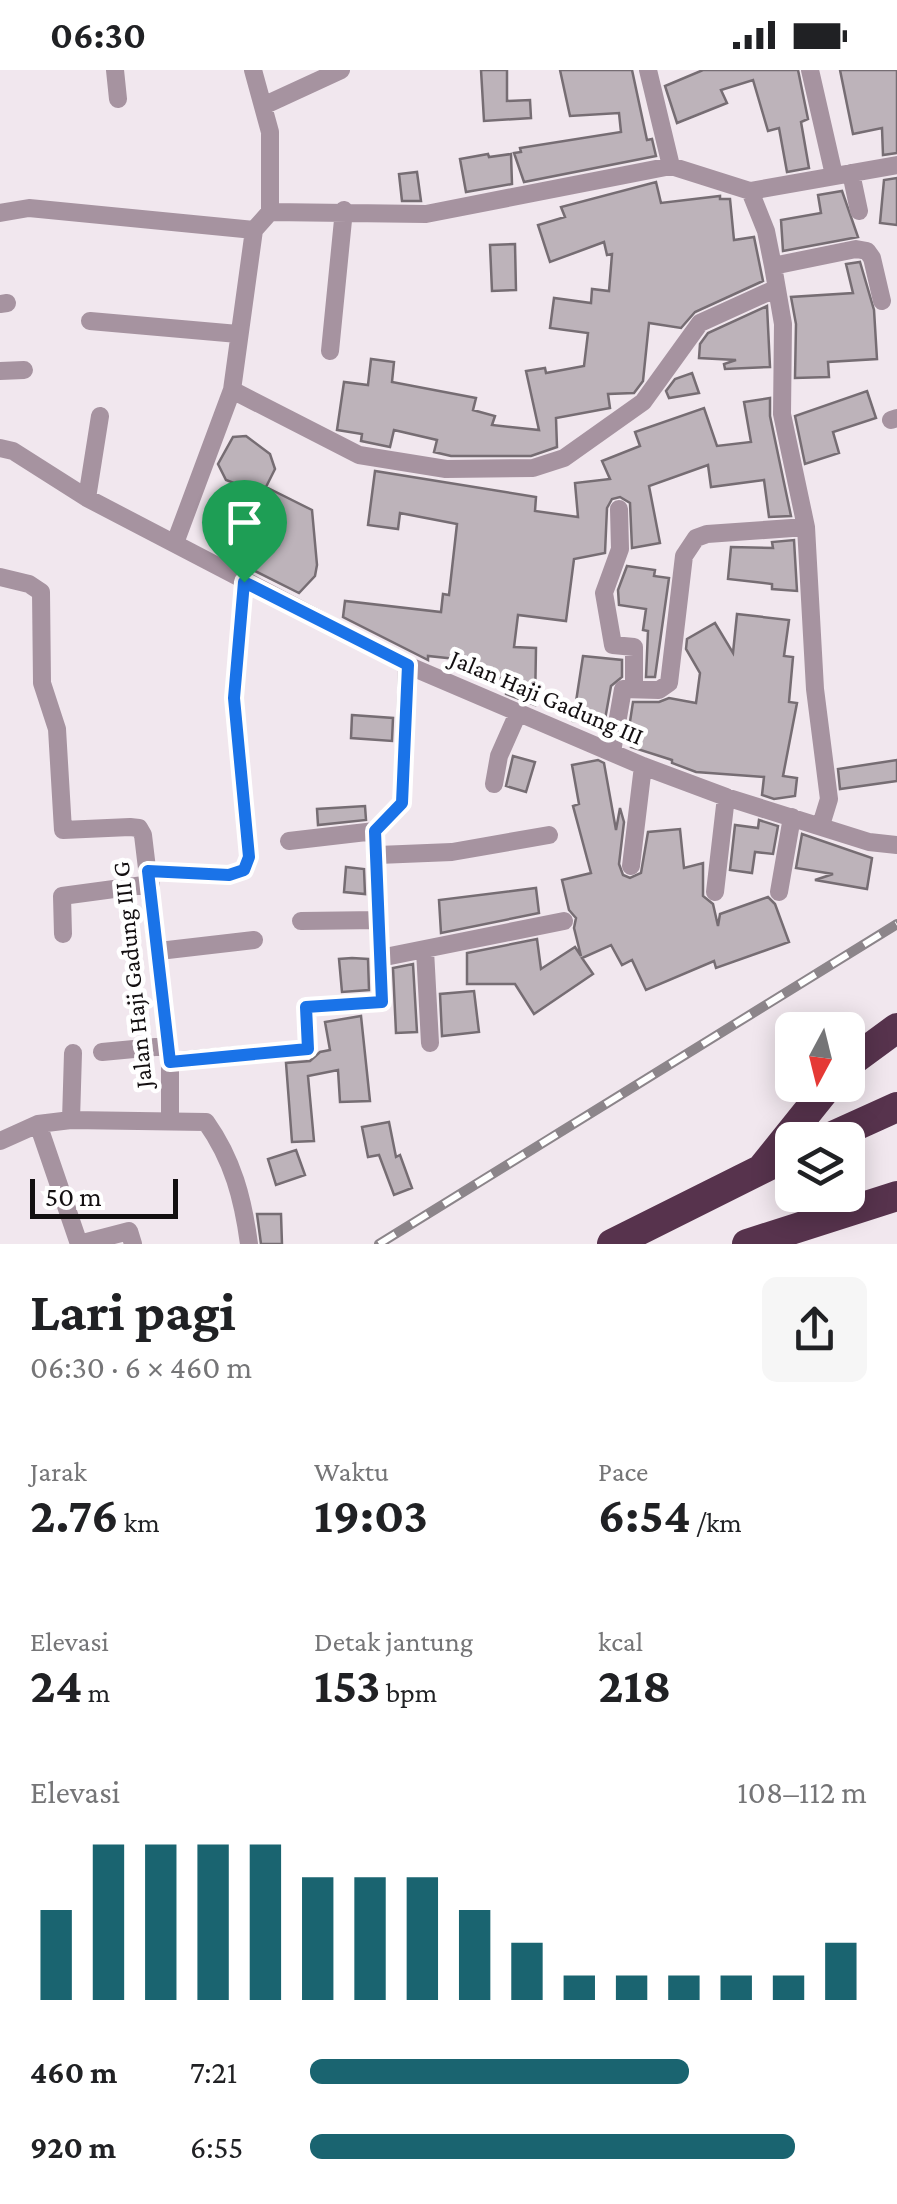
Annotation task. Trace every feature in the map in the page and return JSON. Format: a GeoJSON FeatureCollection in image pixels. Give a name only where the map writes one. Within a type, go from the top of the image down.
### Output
{"type":"FeatureCollection","features":[{"type":"Feature","properties":{"kind":"highway"},"geometry":{"type":"LineString","coordinates":[[865,1052],[897,1028]]}},
{"type":"Feature","properties":{"kind":"highway"},"geometry":{"type":"LineString","coordinates":[[762,1168],[813,1102]]}},
{"type":"Feature","properties":{"kind":"highway"},"geometry":{"type":"LineString","coordinates":[[863,1122],[897,1106]]}},
{"type":"Feature","properties":{"kind":"highway"},"geometry":{"type":"LineString","coordinates":[[612,1244],[775,1162]]}},
{"type":"Feature","properties":{"kind":"highway"},"geometry":{"type":"LineString","coordinates":[[746,1244],[897,1196]]}},
{"type":"Feature","properties":{"kind":"street"},"geometry":{"type":"LineString","coordinates":[[115,70],[118,99]]}},
{"type":"Feature","properties":{"kind":"street"},"geometry":{"type":"LineString","coordinates":[[174,543],[232,390],[254,230],[270,212],[270,132],[253,70]]}},
{"type":"Feature","properties":{"kind":"street"},"geometry":{"type":"LineString","coordinates":[[263,106],[342,70]]}},
{"type":"Feature","properties":{"kind":"street"},"geometry":{"type":"LineString","coordinates":[[648,70],[670,166]]}},
{"type":"Feature","properties":{"kind":"street"},"geometry":{"type":"LineString","coordinates":[[810,70],[842,174],[859,211]]}},
{"type":"Feature","properties":{"kind":"street"},"geometry":{"type":"LineString","coordinates":[[270,212],[426,214],[670,166],[750,192],[897,165]]}},
{"type":"Feature","properties":{"kind":"street"},"geometry":{"type":"LineString","coordinates":[[750,192],[766,231],[783,324],[782,414],[806,526],[815,689],[829,799],[821,826]]}},
{"type":"Feature","properties":{"kind":"street"},"geometry":{"type":"LineString","coordinates":[[0,213],[29,208],[254,230]]}},
{"type":"Feature","properties":{"kind":"street"},"geometry":{"type":"LineString","coordinates":[[330,351],[344,210]]}},
{"type":"Feature","properties":{"kind":"street"},"geometry":{"type":"LineString","coordinates":[[773,266],[866,251],[872,258],[882,301]]}},
{"type":"Feature","properties":{"kind":"street"},"geometry":{"type":"LineString","coordinates":[[232,390],[359,456],[446,469],[533,468],[564,458],[642,402],[700,323],[776,289]]}},
{"type":"Feature","properties":{"kind":"street"},"geometry":{"type":"LineString","coordinates":[[90,322],[238,334]]}},
{"type":"Feature","properties":{"kind":"street"},"geometry":{"type":"LineString","coordinates":[[0,371],[24,370]]}},
{"type":"Feature","properties":{"kind":"street"},"geometry":{"type":"LineString","coordinates":[[87,498],[100,416]]}},
{"type":"Feature","properties":{"kind":"street","name":"Jalan Haji Gadung III"},"geometry":{"type":"LineString","coordinates":[[0,448],[13,451],[87,498],[244,582],[408,665],[518,714],[726,797],[869,842],[897,845]]}},
{"type":"Feature","properties":{"kind":"street"},"geometry":{"type":"LineString","coordinates":[[620,509],[620,550],[604,592],[613,645],[634,648],[634,687]]}},
{"type":"Feature","properties":{"kind":"street"},"geometry":{"type":"LineString","coordinates":[[612,752],[625,686],[659,690],[670,683],[684,556],[696,538],[806,526]]}},
{"type":"Feature","properties":{"kind":"street","name":"Jalan Haji Gadung III G"},"geometry":{"type":"LineString","coordinates":[[0,576],[29,584],[40,592],[42,683],[57,729],[64,830],[139,828],[150,878],[158,950],[170,1120]]}},
{"type":"Feature","properties":{"kind":"street"},"geometry":{"type":"LineString","coordinates":[[63,934],[62,896],[150,878],[229,875],[244,870],[249,857],[234,698],[244,582]]}},
{"type":"Feature","properties":{"kind":"street"},"geometry":{"type":"LineString","coordinates":[[289,841],[375,831],[402,803],[408,665]]}},
{"type":"Feature","properties":{"kind":"street"},"geometry":{"type":"LineString","coordinates":[[494,784],[499,756],[518,714]]}},
{"type":"Feature","properties":{"kind":"street"},"geometry":{"type":"LineString","coordinates":[[632,866],[643,766]]}},
{"type":"Feature","properties":{"kind":"street"},"geometry":{"type":"LineString","coordinates":[[715,892],[726,797]]}},
{"type":"Feature","properties":{"kind":"street"},"geometry":{"type":"LineString","coordinates":[[779,892],[792,817]]}},
{"type":"Feature","properties":{"kind":"street"},"geometry":{"type":"LineString","coordinates":[[102,1052],[308,1049],[306,1007],[382,1002],[375,831]]}},
{"type":"Feature","properties":{"kind":"street"},"geometry":{"type":"LineString","coordinates":[[378,855],[452,852],[549,835]]}},
{"type":"Feature","properties":{"kind":"street"},"geometry":{"type":"LineString","coordinates":[[302,921],[379,916]]}},
{"type":"Feature","properties":{"kind":"street"},"geometry":{"type":"LineString","coordinates":[[380,958],[564,922]]}},
{"type":"Feature","properties":{"kind":"street"},"geometry":{"type":"LineString","coordinates":[[158,950],[254,940]]}},
{"type":"Feature","properties":{"kind":"street"},"geometry":{"type":"LineString","coordinates":[[425,950],[430,1043]]}},
{"type":"Feature","properties":{"kind":"street"},"geometry":{"type":"LineString","coordinates":[[72,1120],[73,1053]]}},
{"type":"Feature","properties":{"kind":"street"},"geometry":{"type":"LineString","coordinates":[[0,1141],[38,1124],[72,1120],[200,1120],[211,1128],[232,1165],[244,1203],[249,1244]]}},
{"type":"Feature","properties":{"kind":"street"},"geometry":{"type":"LineString","coordinates":[[38,1124],[78,1244],[129,1232],[133,1244]]}},
{"type":"Feature","properties":{"kind":"building"},"geometry":{"type":"Polygon","coordinates":[[[481,70],[507,70],[507,101],[530,100],[531,118],[484,121],[481,70]]]}},
{"type":"Feature","properties":{"kind":"building"},"geometry":{"type":"Polygon","coordinates":[[[560,70],[632,70],[647,140],[652,139],[656,156],[524,182],[514,153],[521,152],[520,148],[621,132],[619,113],[570,116],[560,70]]]}},
{"type":"Feature","properties":{"kind":"building"},"geometry":{"type":"Polygon","coordinates":[[[703,70],[798,70],[808,119],[801,122],[809,168],[787,172],[779,128],[768,131],[753,80],[721,90],[727,103],[677,123],[665,86],[703,70]]]}},
{"type":"Feature","properties":{"kind":"building"},"geometry":{"type":"Polygon","coordinates":[[[840,70],[897,70],[897,153],[883,155],[882,128],[853,134],[840,70]]]}},
{"type":"Feature","properties":{"kind":"building"},"geometry":{"type":"Polygon","coordinates":[[[511,154],[512,184],[466,192],[460,159],[511,154]]]}},
{"type":"Feature","properties":{"kind":"building"},"geometry":{"type":"Polygon","coordinates":[[[417,172],[421,201],[402,201],[399,174],[417,172]]]}},
{"type":"Feature","properties":{"kind":"building"},"geometry":{"type":"Polygon","coordinates":[[[897,178],[897,225],[880,223],[884,180],[897,178]]]}},
{"type":"Feature","properties":{"kind":"building"},"geometry":{"type":"Polygon","coordinates":[[[656,182],[661,203],[720,196],[730,199],[734,240],[754,237],[763,281],[695,312],[681,328],[649,323],[643,381],[634,393],[608,394],[610,408],[556,418],[557,447],[531,456],[451,456],[434,452],[437,440],[394,430],[390,447],[361,441],[362,434],[337,430],[344,382],[368,385],[371,359],[394,362],[392,382],[476,398],[473,410],[495,416],[492,425],[539,430],[526,371],[545,368],[546,373],[584,366],[588,333],[550,328],[554,298],[591,303],[592,289],[609,291],[612,254],[607,255],[604,242],[550,262],[538,225],[565,217],[561,207],[656,182]]]}},
{"type":"Feature","properties":{"kind":"building"},"geometry":{"type":"Polygon","coordinates":[[[842,191],[858,237],[783,251],[781,220],[821,213],[818,195],[842,191]]]}},
{"type":"Feature","properties":{"kind":"building"},"geometry":{"type":"Polygon","coordinates":[[[515,244],[516,290],[492,291],[490,245],[515,244]]]}},
{"type":"Feature","properties":{"kind":"building"},"geometry":{"type":"Polygon","coordinates":[[[860,262],[874,310],[877,359],[828,362],[829,377],[795,378],[796,324],[791,297],[853,293],[846,264],[860,262]]]}},
{"type":"Feature","properties":{"kind":"building"},"geometry":{"type":"Polygon","coordinates":[[[767,306],[770,367],[725,369],[724,364],[736,360],[699,358],[700,344],[708,333],[767,306]]]}},
{"type":"Feature","properties":{"kind":"building"},"geometry":{"type":"Polygon","coordinates":[[[692,373],[699,393],[669,398],[666,391],[675,379],[692,373]]]}},
{"type":"Feature","properties":{"kind":"building"},"geometry":{"type":"Polygon","coordinates":[[[867,391],[876,418],[833,432],[839,453],[805,464],[795,416],[867,391]]]}},
{"type":"Feature","properties":{"kind":"building"},"geometry":{"type":"Polygon","coordinates":[[[770,398],[770,416],[791,516],[769,517],[764,480],[711,487],[708,465],[649,486],[660,543],[632,548],[630,503],[620,497],[612,499],[607,508],[605,553],[574,559],[566,621],[518,615],[514,647],[536,648],[535,705],[506,694],[506,679],[473,676],[475,661],[428,656],[428,660],[343,617],[345,601],[441,612],[443,594],[449,595],[457,524],[400,513],[398,529],[368,525],[375,471],[536,497],[535,511],[578,517],[575,483],[610,479],[602,461],[640,446],[635,432],[704,408],[717,446],[751,442],[744,402],[770,398]]]}},
{"type":"Feature","properties":{"kind":"building"},"geometry":{"type":"Polygon","coordinates":[[[246,436],[270,454],[275,469],[266,487],[312,510],[317,565],[315,576],[299,593],[217,552],[215,524],[242,486],[226,480],[218,464],[233,437],[246,436]]]}},
{"type":"Feature","properties":{"kind":"building"},"geometry":{"type":"Polygon","coordinates":[[[794,540],[797,591],[728,579],[731,547],[773,548],[772,542],[794,540]]]}},
{"type":"Feature","properties":{"kind":"building"},"geometry":{"type":"Polygon","coordinates":[[[627,566],[655,570],[654,576],[669,578],[655,677],[646,677],[646,609],[619,605],[618,590],[627,566]]]}},
{"type":"Feature","properties":{"kind":"building"},"geometry":{"type":"Polygon","coordinates":[[[737,614],[789,620],[784,656],[793,657],[789,702],[797,703],[783,776],[797,778],[795,796],[774,799],[762,795],[764,777],[696,772],[631,747],[633,702],[669,698],[696,703],[700,673],[686,649],[687,639],[715,623],[733,653],[737,614]]]}},
{"type":"Feature","properties":{"kind":"building"},"geometry":{"type":"Polygon","coordinates":[[[583,656],[622,660],[622,677],[611,686],[604,725],[573,721],[583,656]]]}},
{"type":"Feature","properties":{"kind":"building"},"geometry":{"type":"Polygon","coordinates":[[[352,715],[393,718],[392,741],[351,738],[352,715]]]}},
{"type":"Feature","properties":{"kind":"building"},"geometry":{"type":"Polygon","coordinates":[[[513,756],[535,762],[526,792],[506,786],[513,756]]]}},
{"type":"Feature","properties":{"kind":"building"},"geometry":{"type":"Polygon","coordinates":[[[598,760],[604,763],[616,830],[620,808],[624,822],[619,864],[623,875],[630,878],[641,873],[648,832],[680,829],[684,868],[703,863],[703,896],[713,904],[718,926],[720,914],[768,897],[775,904],[789,942],[716,968],[714,961],[646,990],[632,960],[622,965],[611,945],[582,958],[593,974],[534,1014],[515,984],[467,984],[467,953],[537,939],[541,969],[575,947],[581,956],[574,928],[576,918],[569,910],[562,880],[591,873],[573,806],[579,804],[572,765],[598,760]]]}},
{"type":"Feature","properties":{"kind":"building"},"geometry":{"type":"Polygon","coordinates":[[[897,760],[897,781],[840,789],[838,769],[897,760]]]}},
{"type":"Feature","properties":{"kind":"building"},"geometry":{"type":"Polygon","coordinates":[[[365,806],[366,820],[318,825],[317,809],[365,806]]]}},
{"type":"Feature","properties":{"kind":"building"},"geometry":{"type":"Polygon","coordinates":[[[759,820],[778,826],[773,854],[755,852],[752,873],[730,870],[735,825],[758,828],[759,820]]]}},
{"type":"Feature","properties":{"kind":"building"},"geometry":{"type":"Polygon","coordinates":[[[802,834],[872,858],[867,889],[815,880],[833,874],[796,868],[802,834]]]}},
{"type":"Feature","properties":{"kind":"building"},"geometry":{"type":"Polygon","coordinates":[[[346,867],[364,869],[365,894],[344,892],[346,867]]]}},
{"type":"Feature","properties":{"kind":"building"},"geometry":{"type":"Polygon","coordinates":[[[536,888],[539,913],[441,933],[439,900],[536,888]]]}},
{"type":"Feature","properties":{"kind":"building"},"geometry":{"type":"Polygon","coordinates":[[[339,959],[368,959],[369,990],[342,992],[339,959]]]}},
{"type":"Feature","properties":{"kind":"building"},"geometry":{"type":"Polygon","coordinates":[[[413,964],[417,1032],[396,1033],[393,968],[413,964]]]}},
{"type":"Feature","properties":{"kind":"building"},"geometry":{"type":"Polygon","coordinates":[[[474,991],[479,1032],[442,1036],[440,994],[474,991]]]}},
{"type":"Feature","properties":{"kind":"building"},"geometry":{"type":"Polygon","coordinates":[[[361,1016],[370,1101],[340,1102],[338,1070],[308,1076],[314,1141],[292,1142],[286,1063],[310,1061],[320,1052],[330,1050],[325,1022],[361,1016]]]}},
{"type":"Feature","properties":{"kind":"building"},"geometry":{"type":"Polygon","coordinates":[[[389,1122],[396,1157],[400,1155],[412,1188],[394,1195],[379,1155],[368,1157],[362,1127],[389,1122]]]}},
{"type":"Feature","properties":{"kind":"building"},"geometry":{"type":"Polygon","coordinates":[[[296,1150],[305,1175],[276,1185],[268,1159],[296,1150]]]}},
{"type":"Feature","properties":{"kind":"building"},"geometry":{"type":"Polygon","coordinates":[[[257,1214],[281,1214],[282,1244],[261,1244],[257,1214]]]}},
{"type":"Feature","properties":{"kind":"railway"},"geometry":{"type":"LineString","coordinates":[[379,1244],[897,924]]}},
{"type":"Feature","properties":{"kind":"route"},"geometry":{"type":"LineString","coordinates":[[244,582],[408,665],[402,803],[390,820],[375,831],[382,1002],[306,1007],[308,1049],[170,1062],[148,871],[229,875],[244,870],[249,857],[234,698],[244,582]]}}]}
